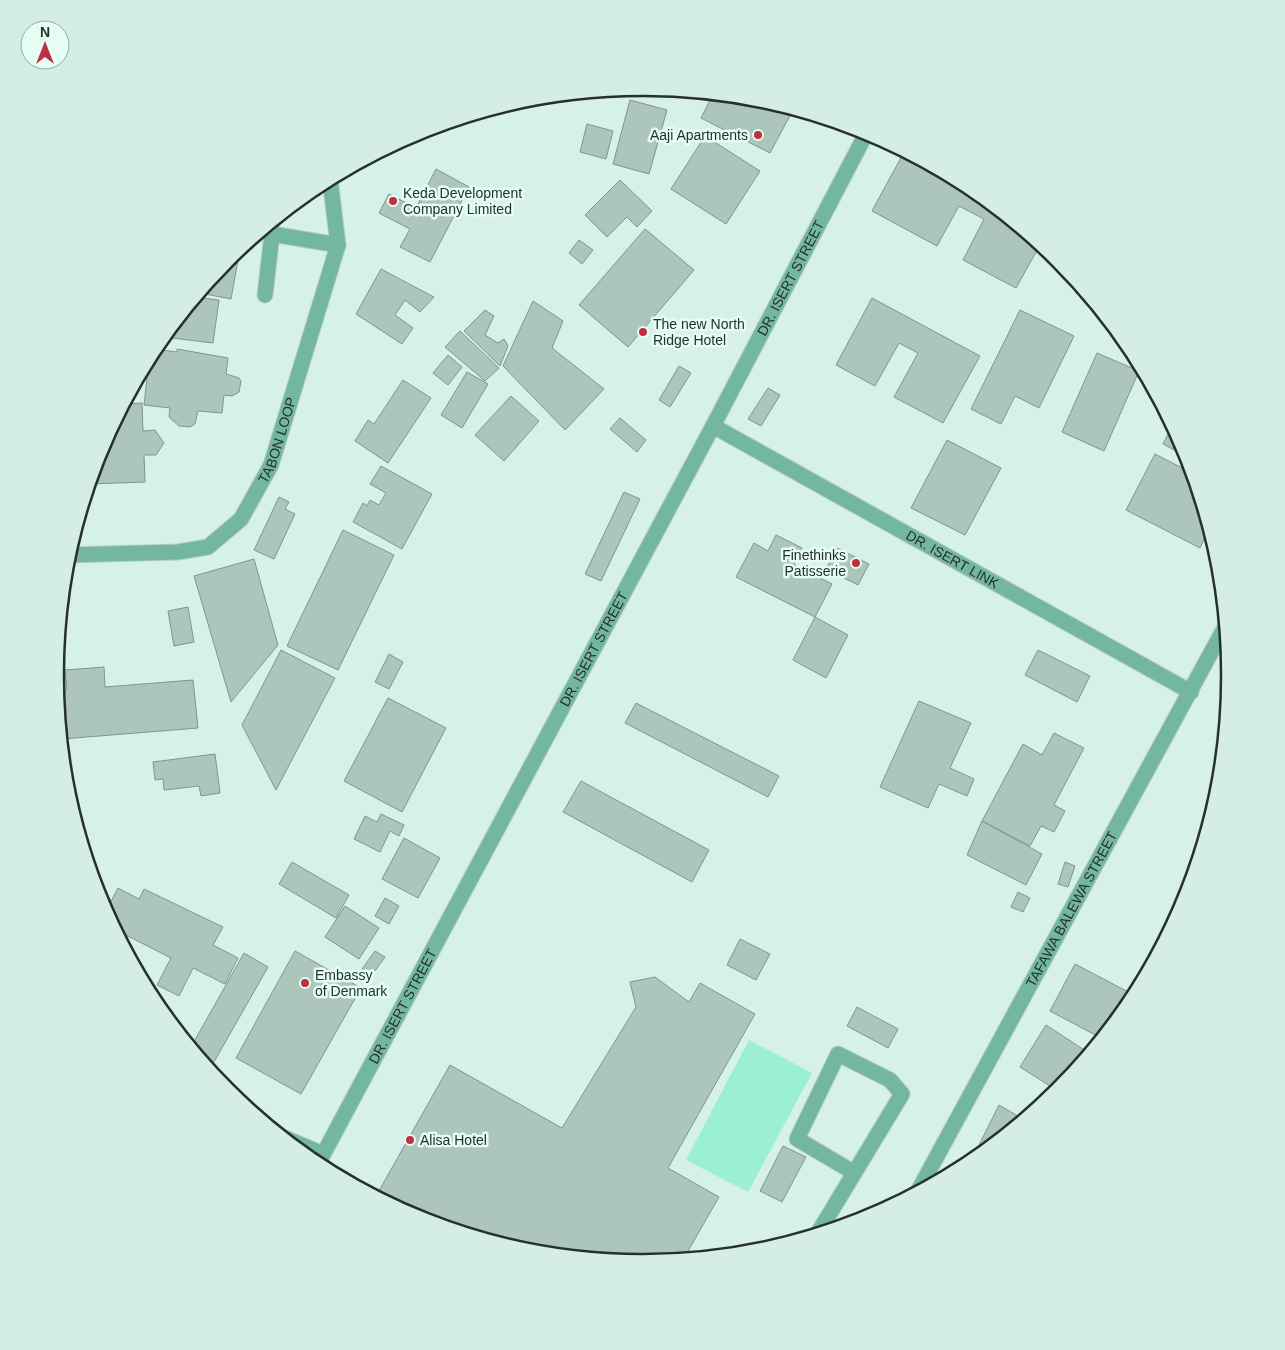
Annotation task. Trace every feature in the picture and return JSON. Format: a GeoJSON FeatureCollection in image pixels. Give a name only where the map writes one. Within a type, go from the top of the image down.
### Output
{"type":"FeatureCollection","features":[{"type":"Feature","properties":{"kind":"street","name":"DR. ISERT STREET"},"geometry":{"type":"LineString","coordinates":[[321,1156],[714,426],[863,140]]}},
{"type":"Feature","properties":{"kind":"street","name":"TABON LOOP"},"geometry":{"type":"LineString","coordinates":[[77,555],[178,552],[208,547],[241,519],[271,465],[338,245],[331,188]]}},
{"type":"Feature","properties":{"kind":"street"},"geometry":{"type":"LineString","coordinates":[[274,230],[338,245]]}},
{"type":"Feature","properties":{"kind":"street"},"geometry":{"type":"LineString","coordinates":[[265,295],[271,232]]}},
{"type":"Feature","properties":{"kind":"street","name":"DR. ISERT LINK"},"geometry":{"type":"LineString","coordinates":[[714,426],[1191,692]]}},
{"type":"Feature","properties":{"kind":"street","name":"TAFAWA BALEWA STREET"},"geometry":{"type":"LineString","coordinates":[[924,1180],[1220,637]]}},
{"type":"Feature","properties":{"kind":"street"},"geometry":{"type":"LineString","coordinates":[[823,1225],[902,1094],[890,1080],[838,1054],[796,1139],[853,1172]]}},
{"type":"Feature","properties":{"kind":"green space"},"geometry":{"type":"Polygon","coordinates":[[[749,1040],[812,1073],[748,1192],[686,1160],[749,1040]]]}},
{"type":"Feature","properties":{"kind":"building"},"geometry":{"type":"Polygon","coordinates":[[[630,100],[667,110],[649,174],[613,164],[630,100]]]}},
{"type":"Feature","properties":{"kind":"building","name":"Aaji Apartments"},"geometry":{"type":"Polygon","coordinates":[[[710,100],[755,107],[790,116],[770,153],[701,118],[710,100]]]}},
{"type":"Feature","properties":{"kind":"building"},"geometry":{"type":"Polygon","coordinates":[[[587,124],[613,131],[606,159],[580,152],[587,124]]]}},
{"type":"Feature","properties":{"kind":"building"},"geometry":{"type":"Polygon","coordinates":[[[705,136],[760,171],[726,224],[671,189],[705,136]]]}},
{"type":"Feature","properties":{"kind":"building"},"geometry":{"type":"Polygon","coordinates":[[[901,158],[964,194],[995,216],[1036,251],[1016,288],[963,260],[984,219],[959,206],[937,246],[872,211],[901,158]]]}},
{"type":"Feature","properties":{"kind":"building"},"geometry":{"type":"Polygon","coordinates":[[[436,169],[469,187],[430,262],[400,247],[410,229],[379,213],[389,194],[416,208],[436,169]]]}},
{"type":"Feature","properties":{"kind":"building"},"geometry":{"type":"Polygon","coordinates":[[[620,180],[652,211],[637,227],[627,217],[607,237],[585,215],[620,180]]]}},
{"type":"Feature","properties":{"kind":"building"},"geometry":{"type":"Polygon","coordinates":[[[645,229],[694,270],[628,347],[579,305],[645,229]]]}},
{"type":"Feature","properties":{"kind":"building"},"geometry":{"type":"Polygon","coordinates":[[[579,240],[593,250],[582,264],[569,253],[579,240]]]}},
{"type":"Feature","properties":{"kind":"building"},"geometry":{"type":"Polygon","coordinates":[[[238,262],[231,299],[206,294],[238,262]]]}},
{"type":"Feature","properties":{"kind":"building"},"geometry":{"type":"Polygon","coordinates":[[[381,269],[434,297],[420,312],[405,300],[395,315],[413,328],[402,344],[356,314],[381,269]]]}},
{"type":"Feature","properties":{"kind":"building"},"geometry":{"type":"Polygon","coordinates":[[[203,298],[219,300],[213,343],[172,338],[203,298]]]}},
{"type":"Feature","properties":{"kind":"building"},"geometry":{"type":"Polygon","coordinates":[[[872,298],[980,356],[943,423],[894,397],[918,353],[899,343],[875,386],[836,365],[872,298]]]}},
{"type":"Feature","properties":{"kind":"building"},"geometry":{"type":"Polygon","coordinates":[[[533,301],[563,321],[552,348],[604,389],[565,430],[503,366],[533,301]]]}},
{"type":"Feature","properties":{"kind":"building"},"geometry":{"type":"Polygon","coordinates":[[[485,310],[494,316],[485,335],[498,343],[504,339],[508,346],[500,366],[464,331],[485,310]]]}},
{"type":"Feature","properties":{"kind":"building"},"geometry":{"type":"Polygon","coordinates":[[[1020,310],[1074,336],[1039,408],[1015,396],[1001,424],[971,409],[1020,310]]]}},
{"type":"Feature","properties":{"kind":"building"},"geometry":{"type":"Polygon","coordinates":[[[460,331],[499,368],[485,381],[445,347],[460,331]]]}},
{"type":"Feature","properties":{"kind":"building"},"geometry":{"type":"Polygon","coordinates":[[[177,349],[228,358],[226,374],[239,378],[241,381],[239,392],[232,396],[224,395],[222,413],[198,411],[195,424],[190,427],[179,426],[169,417],[170,408],[144,405],[147,376],[163,350],[177,352],[177,349]]]}},
{"type":"Feature","properties":{"kind":"building"},"geometry":{"type":"Polygon","coordinates":[[[1097,353],[1133,369],[1137,375],[1104,451],[1062,432],[1097,353]]]}},
{"type":"Feature","properties":{"kind":"building"},"geometry":{"type":"Polygon","coordinates":[[[448,355],[462,367],[448,385],[433,373],[448,355]]]}},
{"type":"Feature","properties":{"kind":"building"},"geometry":{"type":"Polygon","coordinates":[[[679,366],[691,373],[670,407],[659,400],[679,366]]]}},
{"type":"Feature","properties":{"kind":"building"},"geometry":{"type":"Polygon","coordinates":[[[467,372],[488,384],[462,428],[441,415],[467,372]]]}},
{"type":"Feature","properties":{"kind":"building"},"geometry":{"type":"Polygon","coordinates":[[[403,380],[431,398],[388,463],[355,441],[368,420],[374,424],[403,380]]]}},
{"type":"Feature","properties":{"kind":"building"},"geometry":{"type":"Polygon","coordinates":[[[768,388],[780,395],[761,426],[748,419],[768,388]]]}},
{"type":"Feature","properties":{"kind":"building"},"geometry":{"type":"Polygon","coordinates":[[[511,396],[539,421],[504,461],[475,435],[511,396]]]}},
{"type":"Feature","properties":{"kind":"building"},"geometry":{"type":"Polygon","coordinates":[[[142,403],[143,431],[155,430],[164,443],[156,455],[144,455],[145,482],[96,484],[123,419],[131,404],[142,403]]]}},
{"type":"Feature","properties":{"kind":"building"},"geometry":{"type":"Polygon","coordinates":[[[620,418],[646,440],[637,452],[610,429],[620,418]]]}},
{"type":"Feature","properties":{"kind":"building"},"geometry":{"type":"Polygon","coordinates":[[[1168,434],[1176,451],[1163,444],[1168,434]]]}},
{"type":"Feature","properties":{"kind":"building"},"geometry":{"type":"Polygon","coordinates":[[[947,440],[1001,468],[965,535],[911,508],[947,440]]]}},
{"type":"Feature","properties":{"kind":"building"},"geometry":{"type":"Polygon","coordinates":[[[1155,454],[1183,468],[1191,489],[1205,538],[1200,548],[1126,510],[1155,454]]]}},
{"type":"Feature","properties":{"kind":"building"},"geometry":{"type":"Polygon","coordinates":[[[381,466],[432,494],[402,549],[353,522],[363,503],[367,506],[370,500],[379,505],[386,493],[370,484],[381,466]]]}},
{"type":"Feature","properties":{"kind":"building"},"geometry":{"type":"Polygon","coordinates":[[[624,492],[640,499],[601,581],[585,574],[624,492]]]}},
{"type":"Feature","properties":{"kind":"building"},"geometry":{"type":"Polygon","coordinates":[[[279,497],[289,502],[285,509],[295,514],[274,559],[254,550],[279,497]]]}},
{"type":"Feature","properties":{"kind":"building"},"geometry":{"type":"Polygon","coordinates":[[[343,530],[394,555],[338,670],[287,646],[343,530]]]}},
{"type":"Feature","properties":{"kind":"building"},"geometry":{"type":"Polygon","coordinates":[[[776,535],[802,548],[794,565],[832,584],[815,617],[736,577],[754,543],[768,551],[776,535]]]}},
{"type":"Feature","properties":{"kind":"building"},"geometry":{"type":"Polygon","coordinates":[[[837,548],[869,564],[858,585],[826,569],[837,548]]]}},
{"type":"Feature","properties":{"kind":"building"},"geometry":{"type":"Polygon","coordinates":[[[254,559],[278,645],[231,702],[194,576],[254,559]]]}},
{"type":"Feature","properties":{"kind":"building"},"geometry":{"type":"Polygon","coordinates":[[[188,607],[194,642],[174,646],[168,611],[188,607]]]}},
{"type":"Feature","properties":{"kind":"building"},"geometry":{"type":"Polygon","coordinates":[[[815,617],[848,635],[826,678],[793,660],[815,617]]]}},
{"type":"Feature","properties":{"kind":"building"},"geometry":{"type":"Polygon","coordinates":[[[281,650],[335,678],[276,790],[242,725],[281,650]]]}},
{"type":"Feature","properties":{"kind":"building"},"geometry":{"type":"Polygon","coordinates":[[[1038,650],[1090,676],[1077,702],[1025,675],[1038,650]]]}},
{"type":"Feature","properties":{"kind":"building"},"geometry":{"type":"Polygon","coordinates":[[[389,654],[403,662],[389,689],[375,682],[389,654]]]}},
{"type":"Feature","properties":{"kind":"building"},"geometry":{"type":"Polygon","coordinates":[[[104,667],[105,687],[193,680],[198,728],[68,739],[65,713],[64,690],[67,690],[65,670],[104,667]]]}},
{"type":"Feature","properties":{"kind":"building"},"geometry":{"type":"Polygon","coordinates":[[[388,698],[446,728],[402,812],[344,781],[388,698]]]}},
{"type":"Feature","properties":{"kind":"building"},"geometry":{"type":"Polygon","coordinates":[[[919,701],[971,723],[950,768],[974,779],[967,796],[939,784],[928,808],[880,787],[919,701]]]}},
{"type":"Feature","properties":{"kind":"building"},"geometry":{"type":"Polygon","coordinates":[[[636,703],[779,776],[768,797],[625,723],[636,703]]]}},
{"type":"Feature","properties":{"kind":"building"},"geometry":{"type":"Polygon","coordinates":[[[1054,733],[1084,748],[1054,805],[1065,811],[1054,832],[1041,826],[1030,846],[982,821],[1023,744],[1042,755],[1054,733]]]}},
{"type":"Feature","properties":{"kind":"building"},"geometry":{"type":"Polygon","coordinates":[[[215,754],[220,793],[201,796],[199,786],[164,790],[163,779],[155,780],[153,762],[215,754]]]}},
{"type":"Feature","properties":{"kind":"building"},"geometry":{"type":"Polygon","coordinates":[[[581,781],[709,850],[692,882],[563,812],[581,781]]]}},
{"type":"Feature","properties":{"kind":"building"},"geometry":{"type":"Polygon","coordinates":[[[381,814],[404,825],[399,836],[390,831],[380,852],[354,839],[365,816],[377,822],[381,814]]]}},
{"type":"Feature","properties":{"kind":"building"},"geometry":{"type":"Polygon","coordinates":[[[982,821],[1042,854],[1026,885],[967,855],[982,821]]]}},
{"type":"Feature","properties":{"kind":"building"},"geometry":{"type":"Polygon","coordinates":[[[404,838],[440,858],[418,898],[382,879],[404,838]]]}},
{"type":"Feature","properties":{"kind":"building"},"geometry":{"type":"Polygon","coordinates":[[[292,862],[349,895],[336,918],[279,884],[292,862]]]}},
{"type":"Feature","properties":{"kind":"building"},"geometry":{"type":"Polygon","coordinates":[[[1065,862],[1075,866],[1068,887],[1058,884],[1065,862]]]}},
{"type":"Feature","properties":{"kind":"building"},"geometry":{"type":"Polygon","coordinates":[[[118,888],[139,899],[144,889],[223,927],[213,945],[238,958],[225,984],[193,968],[179,996],[157,985],[171,958],[125,935],[111,902],[118,888]]]}},
{"type":"Feature","properties":{"kind":"building"},"geometry":{"type":"Polygon","coordinates":[[[1018,892],[1030,898],[1023,912],[1011,907],[1018,892]]]}},
{"type":"Feature","properties":{"kind":"building"},"geometry":{"type":"Polygon","coordinates":[[[385,898],[399,906],[389,924],[375,916],[385,898]]]}},
{"type":"Feature","properties":{"kind":"building"},"geometry":{"type":"Polygon","coordinates":[[[345,906],[379,928],[359,959],[325,937],[345,906]]]}},
{"type":"Feature","properties":{"kind":"building"},"geometry":{"type":"Polygon","coordinates":[[[740,939],[770,954],[756,980],[727,965],[740,939]]]}},
{"type":"Feature","properties":{"kind":"building"},"geometry":{"type":"Polygon","coordinates":[[[295,951],[361,988],[301,1094],[236,1058],[295,951]]]}},
{"type":"Feature","properties":{"kind":"building"},"geometry":{"type":"Polygon","coordinates":[[[375,951],[385,957],[372,975],[362,969],[375,951]]]}},
{"type":"Feature","properties":{"kind":"building"},"geometry":{"type":"Polygon","coordinates":[[[244,953],[268,967],[213,1063],[194,1041],[244,953]]]}},
{"type":"Feature","properties":{"kind":"building"},"geometry":{"type":"Polygon","coordinates":[[[1075,964],[1127,991],[1096,1035],[1050,1011],[1075,964]]]}},
{"type":"Feature","properties":{"kind":"building"},"geometry":{"type":"Polygon","coordinates":[[[655,977],[689,1002],[700,983],[755,1014],[668,1168],[719,1197],[687,1252],[605,1253],[530,1243],[456,1223],[421,1210],[379,1190],[450,1065],[562,1128],[636,1007],[630,982],[655,977]]]}},
{"type":"Feature","properties":{"kind":"building"},"geometry":{"type":"Polygon","coordinates":[[[857,1007],[898,1029],[888,1048],[847,1026],[857,1007]]]}},
{"type":"Feature","properties":{"kind":"building"},"geometry":{"type":"Polygon","coordinates":[[[1046,1025],[1084,1050],[1050,1086],[1020,1067],[1046,1025]]]}},
{"type":"Feature","properties":{"kind":"building"},"geometry":{"type":"Polygon","coordinates":[[[999,1105],[1017,1116],[995,1134],[979,1146],[999,1105]]]}},
{"type":"Feature","properties":{"kind":"building"},"geometry":{"type":"Polygon","coordinates":[[[783,1146],[806,1157],[782,1202],[760,1191],[783,1146]]]}},
{"type":"Feature","properties":{"kind":"place","name":"Aaji Apartments"},"geometry":{"type":"Point","coordinates":[758,135]}},
{"type":"Feature","properties":{"kind":"place","name":"Keda Development Company Limited"},"geometry":{"type":"Point","coordinates":[393,201]}},
{"type":"Feature","properties":{"kind":"place","name":"The new North Ridge Hotel"},"geometry":{"type":"Point","coordinates":[643,332]}},
{"type":"Feature","properties":{"kind":"place","name":"Finethinks Patisserie"},"geometry":{"type":"Point","coordinates":[856,563]}},
{"type":"Feature","properties":{"kind":"place","name":"Embassy of Denmark"},"geometry":{"type":"Point","coordinates":[305,983]}},
{"type":"Feature","properties":{"kind":"place","name":"Alisa Hotel"},"geometry":{"type":"Point","coordinates":[410,1140]}}]}
